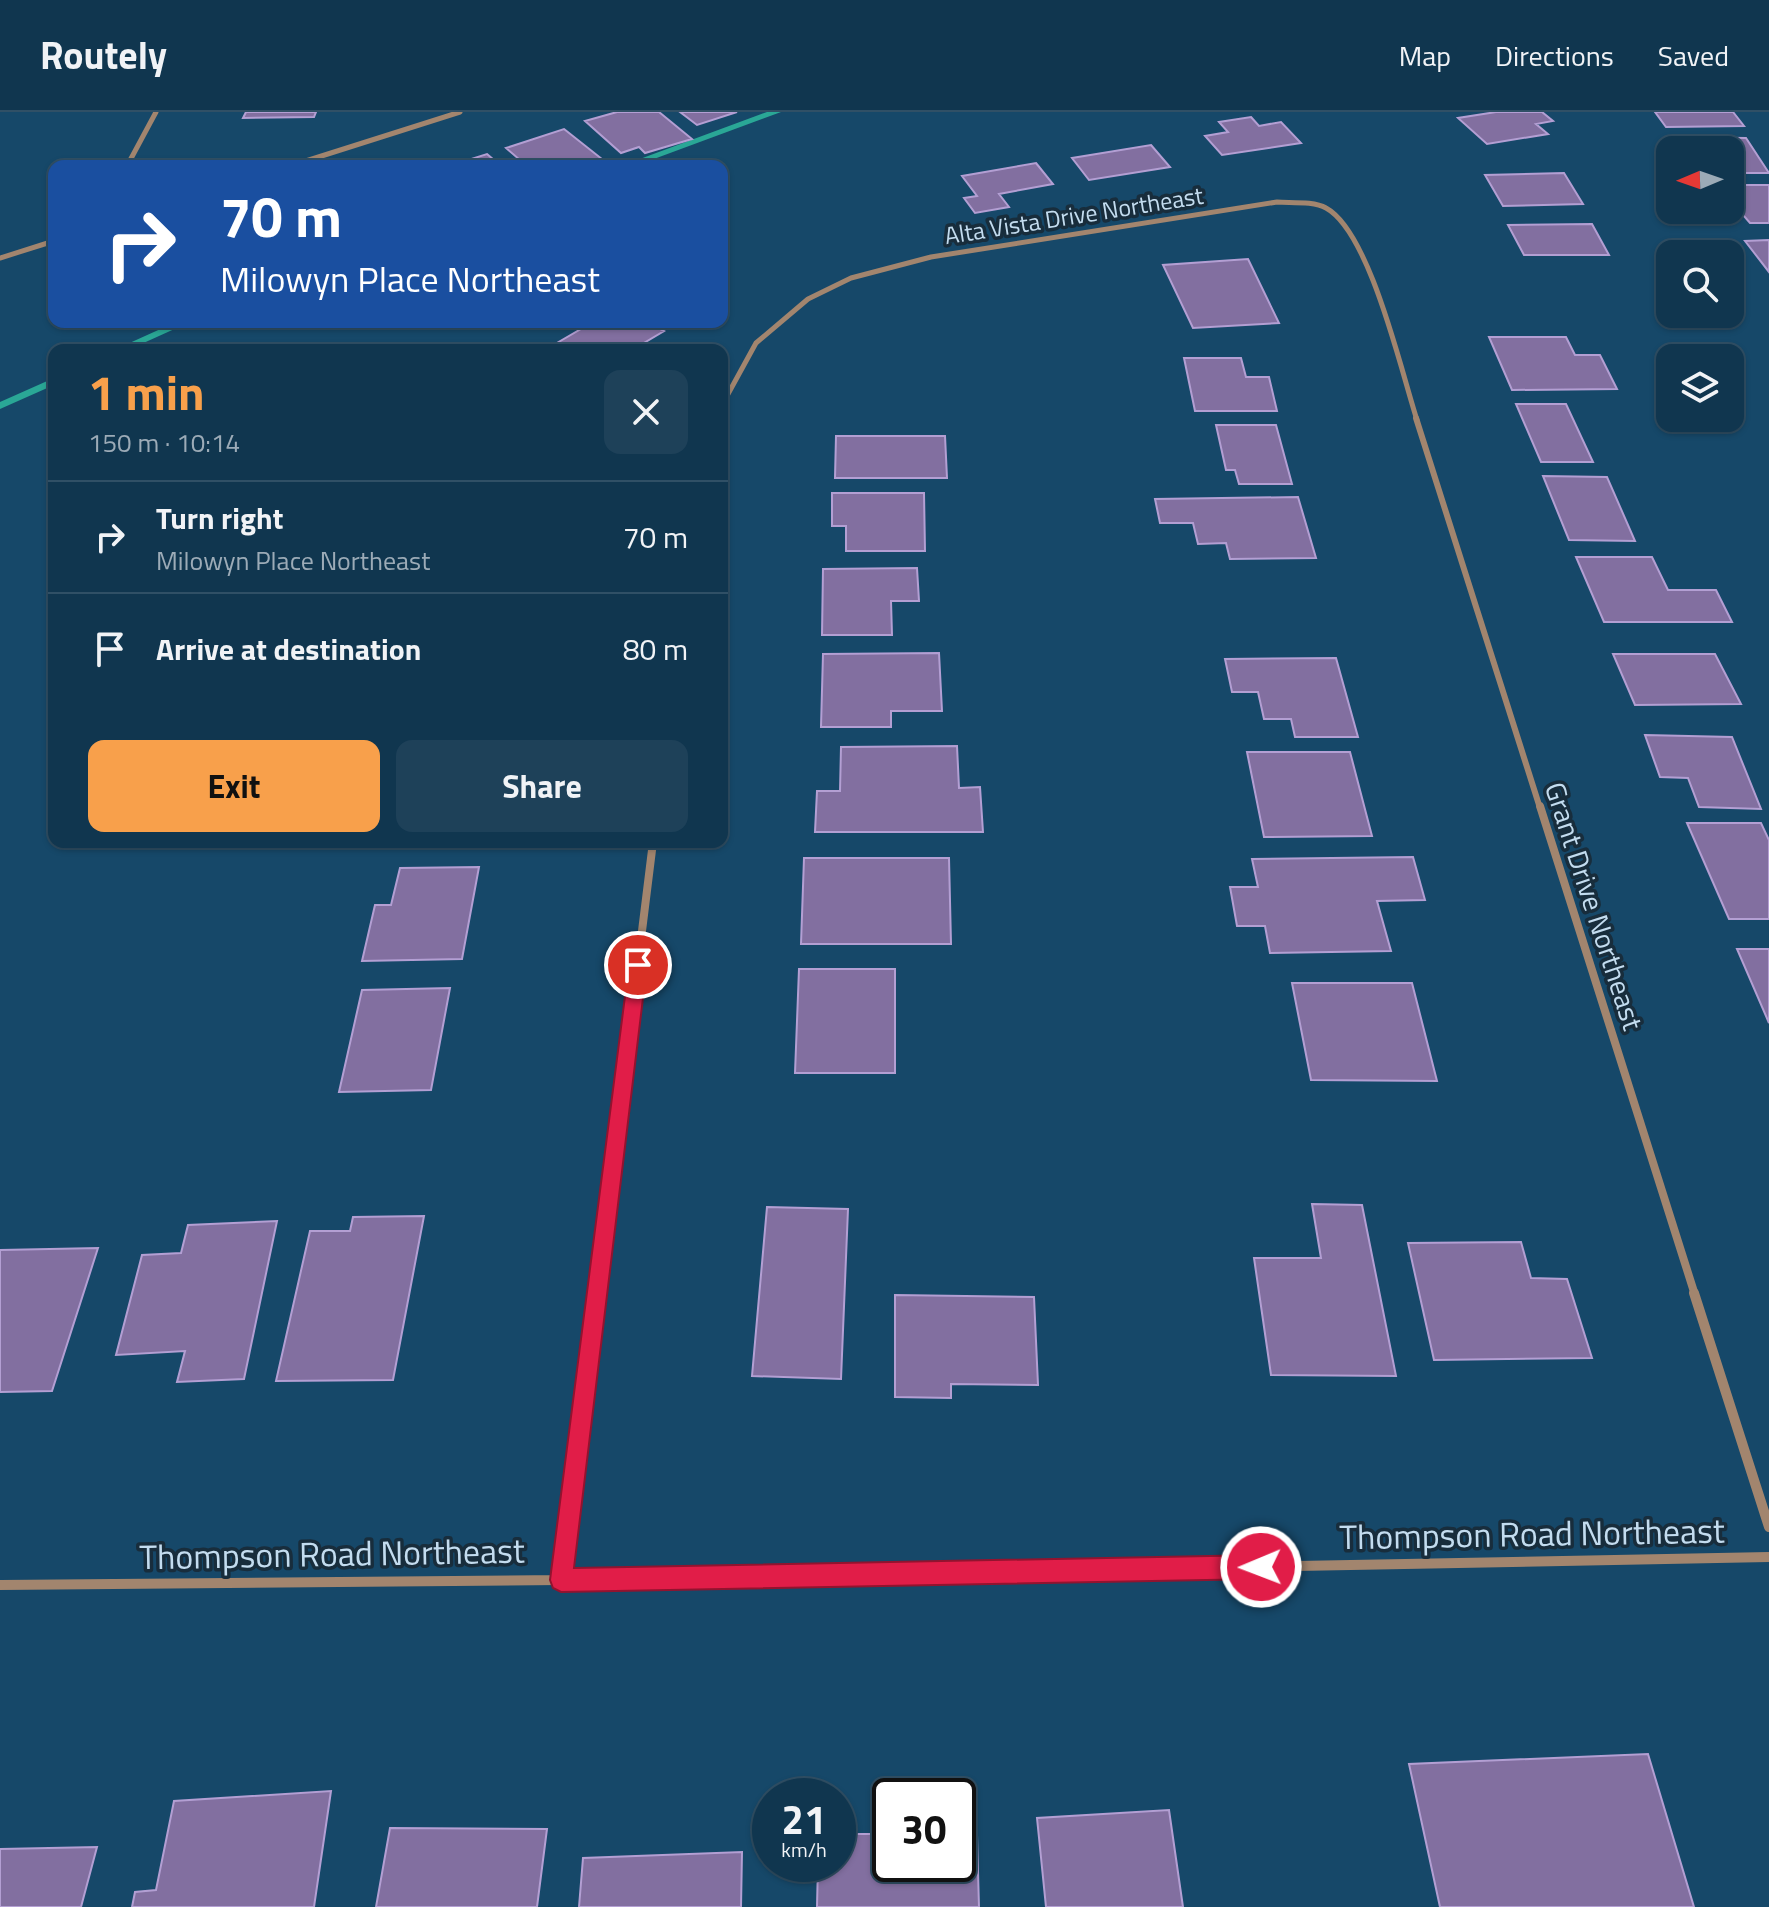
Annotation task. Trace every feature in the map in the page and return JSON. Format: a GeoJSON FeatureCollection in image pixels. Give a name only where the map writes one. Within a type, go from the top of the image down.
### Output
{"type":"FeatureCollection","features":[{"type":"Feature","properties":{"kind":"street"},"geometry":{"type":"LineString","coordinates":[[130,160],[156,112]]}},
{"type":"Feature","properties":{"kind":"street"},"geometry":{"type":"LineString","coordinates":[[309,160],[460,112]]}},
{"type":"Feature","properties":{"kind":"street","name":"Alta Vista Drive Northeast"},"geometry":{"type":"LineString","coordinates":[[728,394],[756,343],[808,299],[851,278],[931,257],[1277,202],[1324,206],[1342,221],[1366,260],[1377,298]]}},
{"type":"Feature","properties":{"kind":"street"},"geometry":{"type":"LineString","coordinates":[[0,258],[48,243]]}},
{"type":"Feature","properties":{"kind":"street","name":"Grant Drive Northeast"},"geometry":{"type":"LineString","coordinates":[[1377,298],[1769,1527]]}},
{"type":"Feature","properties":{"kind":"street"},"geometry":{"type":"LineString","coordinates":[[561,1580],[652,848]]}},
{"type":"Feature","properties":{"kind":"street","name":"Thompson Road Northeast"},"geometry":{"type":"LineString","coordinates":[[0,1585],[561,1580],[1769,1557]]}},
{"type":"Feature","properties":{"kind":"building"},"geometry":{"type":"Polygon","coordinates":[[[246,112],[316,112],[314,117],[243,118],[246,112]]]}},
{"type":"Feature","properties":{"kind":"building"},"geometry":{"type":"Polygon","coordinates":[[[617,112],[659,112],[692,139],[645,153],[639,147],[621,153],[585,121],[617,112]]]}},
{"type":"Feature","properties":{"kind":"building"},"geometry":{"type":"Polygon","coordinates":[[[680,112],[737,112],[697,125],[680,112]]]}},
{"type":"Feature","properties":{"kind":"building"},"geometry":{"type":"Polygon","coordinates":[[[1496,112],[1542,112],[1553,121],[1536,124],[1548,134],[1487,144],[1458,118],[1496,112]]]}},
{"type":"Feature","properties":{"kind":"building"},"geometry":{"type":"Polygon","coordinates":[[[1655,112],[1733,112],[1744,126],[1666,127],[1655,112]]]}},
{"type":"Feature","properties":{"kind":"building"},"geometry":{"type":"Polygon","coordinates":[[[1251,117],[1259,126],[1281,122],[1301,143],[1222,155],[1205,136],[1228,132],[1219,122],[1251,117]]]}},
{"type":"Feature","properties":{"kind":"building"},"geometry":{"type":"Polygon","coordinates":[[[564,129],[603,160],[520,160],[506,148],[564,129]]]}},
{"type":"Feature","properties":{"kind":"building"},"geometry":{"type":"Polygon","coordinates":[[[1744,138],[1746,138],[1769,173],[1744,173],[1744,138]]]}},
{"type":"Feature","properties":{"kind":"building"},"geometry":{"type":"Polygon","coordinates":[[[1151,145],[1170,167],[1089,180],[1072,158],[1151,145]]]}},
{"type":"Feature","properties":{"kind":"building"},"geometry":{"type":"Polygon","coordinates":[[[487,154],[494,160],[468,160],[487,154]]]}},
{"type":"Feature","properties":{"kind":"building"},"geometry":{"type":"Polygon","coordinates":[[[1036,163],[1053,184],[999,194],[1009,207],[975,213],[964,198],[977,196],[962,176],[1036,163]]]}},
{"type":"Feature","properties":{"kind":"building"},"geometry":{"type":"Polygon","coordinates":[[[1564,173],[1583,204],[1503,206],[1485,175],[1564,173]]]}},
{"type":"Feature","properties":{"kind":"building"},"geometry":{"type":"Polygon","coordinates":[[[1744,185],[1769,185],[1769,223],[1750,223],[1744,216],[1744,185]]]}},
{"type":"Feature","properties":{"kind":"building"},"geometry":{"type":"Polygon","coordinates":[[[1592,224],[1609,255],[1524,255],[1508,225],[1592,224]]]}},
{"type":"Feature","properties":{"kind":"building"},"geometry":{"type":"Polygon","coordinates":[[[1769,240],[1769,272],[1745,241],[1769,240]]]}},
{"type":"Feature","properties":{"kind":"building"},"geometry":{"type":"Polygon","coordinates":[[[1248,259],[1279,323],[1193,328],[1163,265],[1248,259]]]}},
{"type":"Feature","properties":{"kind":"building"},"geometry":{"type":"Polygon","coordinates":[[[583,328],[658,328],[664,331],[642,344],[555,344],[583,328]]]}},
{"type":"Feature","properties":{"kind":"building"},"geometry":{"type":"Polygon","coordinates":[[[1489,337],[1566,337],[1575,355],[1600,355],[1617,389],[1512,390],[1489,337]]]}},
{"type":"Feature","properties":{"kind":"building"},"geometry":{"type":"Polygon","coordinates":[[[1184,358],[1241,358],[1246,377],[1269,377],[1277,411],[1195,411],[1184,358]]]}},
{"type":"Feature","properties":{"kind":"building"},"geometry":{"type":"Polygon","coordinates":[[[1516,404],[1566,404],[1593,462],[1541,462],[1516,404]]]}},
{"type":"Feature","properties":{"kind":"building"},"geometry":{"type":"Polygon","coordinates":[[[1216,425],[1276,425],[1292,484],[1239,484],[1235,470],[1226,470],[1216,425]]]}},
{"type":"Feature","properties":{"kind":"building"},"geometry":{"type":"Polygon","coordinates":[[[836,436],[945,436],[947,478],[835,478],[836,436]]]}},
{"type":"Feature","properties":{"kind":"building"},"geometry":{"type":"Polygon","coordinates":[[[1543,476],[1607,477],[1635,541],[1569,540],[1543,476]]]}},
{"type":"Feature","properties":{"kind":"building"},"geometry":{"type":"Polygon","coordinates":[[[832,493],[924,493],[925,551],[846,551],[846,526],[832,526],[832,493]]]}},
{"type":"Feature","properties":{"kind":"building"},"geometry":{"type":"Polygon","coordinates":[[[1298,497],[1316,558],[1230,559],[1226,543],[1198,544],[1193,523],[1160,523],[1155,499],[1298,497]]]}},
{"type":"Feature","properties":{"kind":"building"},"geometry":{"type":"Polygon","coordinates":[[[1576,557],[1652,557],[1668,590],[1716,590],[1732,622],[1604,622],[1576,557]]]}},
{"type":"Feature","properties":{"kind":"building"},"geometry":{"type":"Polygon","coordinates":[[[917,568],[919,601],[891,601],[892,635],[822,635],[823,569],[917,568]]]}},
{"type":"Feature","properties":{"kind":"building"},"geometry":{"type":"Polygon","coordinates":[[[939,653],[942,711],[891,711],[891,727],[821,727],[823,654],[939,653]]]}},
{"type":"Feature","properties":{"kind":"building"},"geometry":{"type":"Polygon","coordinates":[[[1613,654],[1715,654],[1741,704],[1635,705],[1613,654]]]}},
{"type":"Feature","properties":{"kind":"building"},"geometry":{"type":"Polygon","coordinates":[[[1336,658],[1358,737],[1295,737],[1291,719],[1264,719],[1258,692],[1232,692],[1225,659],[1336,658]]]}},
{"type":"Feature","properties":{"kind":"building"},"geometry":{"type":"Polygon","coordinates":[[[1645,735],[1732,737],[1761,809],[1699,807],[1688,778],[1660,777],[1645,735]]]}},
{"type":"Feature","properties":{"kind":"building"},"geometry":{"type":"Polygon","coordinates":[[[957,746],[959,788],[980,787],[983,832],[815,832],[817,791],[840,791],[841,747],[957,746]]]}},
{"type":"Feature","properties":{"kind":"building"},"geometry":{"type":"Polygon","coordinates":[[[1247,752],[1350,752],[1372,836],[1264,837],[1247,752]]]}},
{"type":"Feature","properties":{"kind":"building"},"geometry":{"type":"Polygon","coordinates":[[[1687,823],[1761,823],[1769,840],[1769,919],[1729,919],[1687,823]]]}},
{"type":"Feature","properties":{"kind":"building"},"geometry":{"type":"Polygon","coordinates":[[[1413,857],[1425,900],[1377,901],[1391,951],[1270,953],[1265,926],[1237,926],[1230,887],[1258,887],[1252,859],[1413,857]]]}},
{"type":"Feature","properties":{"kind":"building"},"geometry":{"type":"Polygon","coordinates":[[[804,858],[949,858],[951,944],[801,944],[804,858]]]}},
{"type":"Feature","properties":{"kind":"building"},"geometry":{"type":"Polygon","coordinates":[[[479,867],[462,959],[362,961],[375,905],[391,905],[400,868],[479,867]]]}},
{"type":"Feature","properties":{"kind":"building"},"geometry":{"type":"Polygon","coordinates":[[[1737,949],[1769,949],[1769,1023],[1737,949]]]}},
{"type":"Feature","properties":{"kind":"building"},"geometry":{"type":"Polygon","coordinates":[[[799,969],[895,969],[895,1073],[795,1073],[799,969]]]}},
{"type":"Feature","properties":{"kind":"building"},"geometry":{"type":"Polygon","coordinates":[[[1292,983],[1412,983],[1437,1081],[1311,1080],[1292,983]]]}},
{"type":"Feature","properties":{"kind":"building"},"geometry":{"type":"Polygon","coordinates":[[[450,988],[431,1090],[339,1092],[362,990],[450,988]]]}},
{"type":"Feature","properties":{"kind":"building"},"geometry":{"type":"Polygon","coordinates":[[[1312,1204],[1362,1205],[1396,1376],[1271,1375],[1254,1258],[1321,1258],[1312,1204]]]}},
{"type":"Feature","properties":{"kind":"building"},"geometry":{"type":"Polygon","coordinates":[[[767,1207],[848,1209],[841,1379],[752,1376],[767,1207]]]}},
{"type":"Feature","properties":{"kind":"building"},"geometry":{"type":"Polygon","coordinates":[[[424,1216],[393,1380],[276,1381],[310,1231],[350,1231],[353,1217],[424,1216]]]}},
{"type":"Feature","properties":{"kind":"building"},"geometry":{"type":"Polygon","coordinates":[[[277,1221],[244,1379],[177,1382],[185,1351],[116,1355],[142,1255],[181,1253],[188,1225],[277,1221]]]}},
{"type":"Feature","properties":{"kind":"building"},"geometry":{"type":"Polygon","coordinates":[[[1521,1242],[1531,1278],[1567,1279],[1592,1358],[1434,1360],[1408,1243],[1521,1242]]]}},
{"type":"Feature","properties":{"kind":"building"},"geometry":{"type":"Polygon","coordinates":[[[98,1248],[52,1391],[0,1392],[0,1250],[98,1248]]]}},
{"type":"Feature","properties":{"kind":"building"},"geometry":{"type":"Polygon","coordinates":[[[895,1295],[1034,1297],[1038,1385],[951,1384],[951,1398],[895,1397],[895,1295]]]}},
{"type":"Feature","properties":{"kind":"building"},"geometry":{"type":"Polygon","coordinates":[[[1648,1754],[1694,1907],[1440,1907],[1409,1764],[1648,1754]]]}},
{"type":"Feature","properties":{"kind":"building"},"geometry":{"type":"Polygon","coordinates":[[[331,1791],[314,1907],[132,1907],[135,1892],[156,1890],[174,1801],[331,1791]]]}},
{"type":"Feature","properties":{"kind":"building"},"geometry":{"type":"Polygon","coordinates":[[[1169,1810],[1183,1907],[1046,1907],[1037,1818],[1169,1810]]]}},
{"type":"Feature","properties":{"kind":"building"},"geometry":{"type":"Polygon","coordinates":[[[390,1828],[547,1829],[537,1907],[376,1907],[390,1828]]]}},
{"type":"Feature","properties":{"kind":"building"},"geometry":{"type":"Polygon","coordinates":[[[856,1834],[872,1834],[872,1882],[976,1882],[977,1835],[979,1907],[817,1907],[818,1882],[856,1882],[856,1834]]]}},
{"type":"Feature","properties":{"kind":"building"},"geometry":{"type":"Polygon","coordinates":[[[97,1847],[81,1907],[0,1907],[0,1849],[97,1847]]]}},
{"type":"Feature","properties":{"kind":"building"},"geometry":{"type":"Polygon","coordinates":[[[742,1852],[741,1907],[579,1907],[583,1858],[742,1852]]]}},
{"type":"Feature","properties":{"kind":"waterway"},"geometry":{"type":"LineString","coordinates":[[643,160],[776,112]]}},
{"type":"Feature","properties":{"kind":"waterway"},"geometry":{"type":"LineString","coordinates":[[133,344],[171,328]]}},
{"type":"Feature","properties":{"kind":"waterway"},"geometry":{"type":"LineString","coordinates":[[0,406],[48,384]]}},
{"type":"Feature","properties":{"kind":"route"},"geometry":{"type":"LineString","coordinates":[[638,965],[561,1580],[1261,1567]]}}]}
